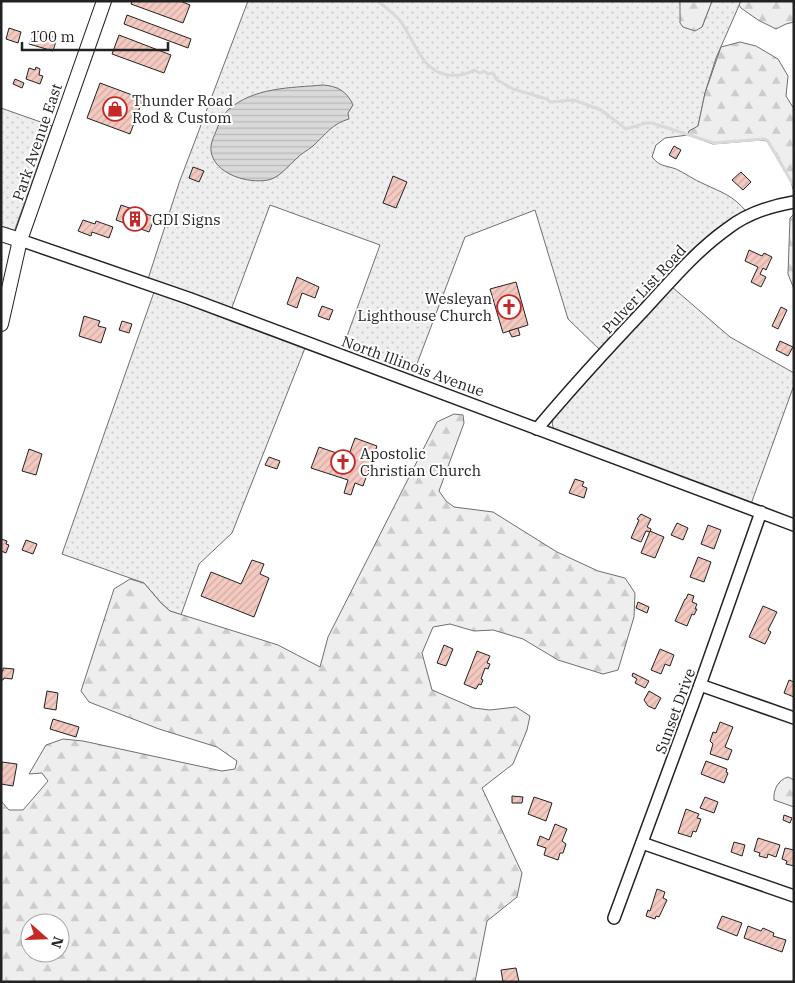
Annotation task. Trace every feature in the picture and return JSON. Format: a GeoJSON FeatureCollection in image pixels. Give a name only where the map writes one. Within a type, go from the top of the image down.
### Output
{"type":"FeatureCollection","features":[{"type":"Feature","properties":{"kind":"main road","name":"Park Avenue East"},"geometry":{"type":"LineString","coordinates":[[1,324],[20,240],[104,1]]}},
{"type":"Feature","properties":{"kind":"main road"},"geometry":{"type":"LineString","coordinates":[[1,234],[20,240]]}},
{"type":"Feature","properties":{"kind":"street","name":"Pulver List Road"},"geometry":{"type":"LineString","coordinates":[[538,428],[622,333],[705,247],[727,228],[746,217],[766,208],[791,203]]}},
{"type":"Feature","properties":{"kind":"street","name":"North Illinois Avenue"},"geometry":{"type":"LineString","coordinates":[[20,240],[188,298],[794,525]]}},
{"type":"Feature","properties":{"kind":"street","name":"Sunset Drive"},"geometry":{"type":"LineString","coordinates":[[614,918],[700,685],[760,512]]}},
{"type":"Feature","properties":{"kind":"street"},"geometry":{"type":"LineString","coordinates":[[700,685],[794,718]]}},
{"type":"Feature","properties":{"kind":"street"},"geometry":{"type":"LineString","coordinates":[[642,843],[794,896]]}},
{"type":"Feature","properties":{"kind":"green space"},"geometry":{"type":"Polygon","coordinates":[[[248,1],[680,1],[681,12],[702,27],[712,1],[741,1],[716,58],[705,93],[698,127],[689,131],[688,135],[665,138],[656,145],[652,157],[660,164],[676,169],[727,195],[746,211],[601,351],[568,319],[535,210],[465,237],[412,377],[342,350],[380,245],[270,205],[231,310],[148,279],[179,183],[248,1]]]}},
{"type":"Feature","properties":{"kind":"green space"},"geometry":{"type":"Polygon","coordinates":[[[680,1],[712,1],[702,27],[695,31],[683,27],[680,23],[680,1]]]}},
{"type":"Feature","properties":{"kind":"green space"},"geometry":{"type":"Polygon","coordinates":[[[741,1],[794,1],[794,22],[776,29],[758,20],[741,8],[739,5],[741,1]]]}},
{"type":"Feature","properties":{"kind":"green space"},"geometry":{"type":"Polygon","coordinates":[[[740,42],[756,46],[778,59],[788,76],[786,96],[794,109],[794,192],[791,182],[767,141],[713,144],[688,135],[689,131],[698,126],[705,93],[721,47],[740,42]]]}},
{"type":"Feature","properties":{"kind":"green space"},"geometry":{"type":"Polygon","coordinates":[[[1,108],[52,126],[14,232],[1,227],[1,108]]]}},
{"type":"Feature","properties":{"kind":"green space"},"geometry":{"type":"Polygon","coordinates":[[[794,214],[794,289],[788,274],[790,218],[794,214]]]}},
{"type":"Feature","properties":{"kind":"green space"},"geometry":{"type":"Polygon","coordinates":[[[672,287],[730,337],[794,373],[794,385],[751,504],[554,429],[553,427],[555,416],[672,287]]]}},
{"type":"Feature","properties":{"kind":"green space"},"geometry":{"type":"Polygon","coordinates":[[[154,292],[305,348],[232,533],[199,564],[181,615],[170,611],[144,583],[62,554],[154,292]]]}},
{"type":"Feature","properties":{"kind":"green space"},"geometry":{"type":"Polygon","coordinates":[[[454,414],[463,415],[464,423],[439,491],[446,501],[454,507],[493,512],[557,552],[598,571],[625,578],[635,593],[634,617],[618,670],[603,674],[558,660],[523,639],[493,630],[474,631],[450,624],[433,627],[422,653],[432,690],[474,708],[490,710],[516,707],[530,716],[527,730],[513,764],[482,788],[522,873],[517,897],[487,921],[475,982],[1,982],[1,801],[9,810],[23,810],[48,781],[42,773],[29,774],[46,745],[63,739],[83,741],[222,771],[235,769],[237,761],[217,747],[159,729],[89,702],[81,691],[114,589],[130,579],[144,583],[170,611],[278,645],[320,667],[328,637],[437,422],[454,414]]]}},
{"type":"Feature","properties":{"kind":"green space"},"geometry":{"type":"Polygon","coordinates":[[[788,777],[794,780],[794,807],[774,800],[777,786],[781,780],[788,777]]]}},
{"type":"Feature","properties":{"kind":"shaded area"},"geometry":{"type":"Polygon","coordinates":[[[323,85],[337,88],[348,96],[353,105],[348,113],[349,119],[334,126],[279,175],[272,179],[260,181],[242,179],[233,176],[218,166],[213,159],[211,146],[224,114],[238,102],[273,90],[323,85]]]}},
{"type":"Feature","properties":{"kind":"building"},"geometry":{"type":"Polygon","coordinates":[[[132,1],[180,1],[190,5],[183,23],[131,4],[132,1]]]}},
{"type":"Feature","properties":{"kind":"building"},"geometry":{"type":"Polygon","coordinates":[[[127,15],[191,39],[188,48],[124,24],[127,15]]]}},
{"type":"Feature","properties":{"kind":"building"},"geometry":{"type":"Polygon","coordinates":[[[9,28],[21,32],[18,43],[6,39],[9,28]]]}},
{"type":"Feature","properties":{"kind":"building"},"geometry":{"type":"Polygon","coordinates":[[[37,31],[57,38],[53,51],[29,44],[31,39],[34,40],[37,31]]]}},
{"type":"Feature","properties":{"kind":"building"},"geometry":{"type":"Polygon","coordinates":[[[119,35],[171,55],[164,73],[112,54],[119,35]]]}},
{"type":"Feature","properties":{"kind":"building"},"geometry":{"type":"Polygon","coordinates":[[[36,67],[40,69],[39,75],[43,76],[40,84],[26,79],[29,68],[35,70],[36,67]]]}},
{"type":"Feature","properties":{"kind":"building"},"geometry":{"type":"Polygon","coordinates":[[[15,79],[24,83],[22,88],[13,84],[15,79]]]}},
{"type":"Feature","properties":{"kind":"building","name":"Thunder Road Rod & Custom"},"geometry":{"type":"Polygon","coordinates":[[[100,83],[143,99],[130,134],[87,118],[100,83]]]}},
{"type":"Feature","properties":{"kind":"building"},"geometry":{"type":"Polygon","coordinates":[[[674,146],[681,150],[676,159],[669,155],[674,146]]]}},
{"type":"Feature","properties":{"kind":"building"},"geometry":{"type":"Polygon","coordinates":[[[193,167],[204,171],[199,182],[189,178],[193,167]]]}},
{"type":"Feature","properties":{"kind":"building"},"geometry":{"type":"Polygon","coordinates":[[[741,172],[751,182],[743,190],[732,180],[741,172]]]}},
{"type":"Feature","properties":{"kind":"building"},"geometry":{"type":"Polygon","coordinates":[[[393,176],[407,182],[396,208],[383,203],[393,176]]]}},
{"type":"Feature","properties":{"kind":"building","name":"GDI Signs"},"geometry":{"type":"Polygon","coordinates":[[[121,205],[155,217],[149,232],[116,220],[121,205]]]}},
{"type":"Feature","properties":{"kind":"building"},"geometry":{"type":"Polygon","coordinates":[[[83,220],[95,224],[96,221],[113,227],[109,238],[92,232],[91,236],[78,231],[83,220]]]}},
{"type":"Feature","properties":{"kind":"building"},"geometry":{"type":"Polygon","coordinates":[[[749,250],[762,256],[764,253],[772,257],[766,270],[763,268],[760,274],[766,277],[761,287],[751,282],[758,267],[745,261],[749,250]]]}},
{"type":"Feature","properties":{"kind":"building"},"geometry":{"type":"Polygon","coordinates":[[[297,277],[319,287],[315,298],[302,293],[297,308],[287,304],[297,277]]]}},
{"type":"Feature","properties":{"kind":"building","name":"Wesleyan Lighthouse Church"},"geometry":{"type":"Polygon","coordinates":[[[516,282],[528,325],[503,333],[490,289],[516,282]]]}},
{"type":"Feature","properties":{"kind":"building"},"geometry":{"type":"Polygon","coordinates":[[[322,306],[333,310],[329,320],[318,316],[322,306]]]}},
{"type":"Feature","properties":{"kind":"building"},"geometry":{"type":"Polygon","coordinates":[[[781,307],[787,310],[778,329],[772,326],[781,307]]]}},
{"type":"Feature","properties":{"kind":"building"},"geometry":{"type":"Polygon","coordinates":[[[84,316],[100,321],[98,326],[106,328],[101,343],[79,336],[84,316]]]}},
{"type":"Feature","properties":{"kind":"building"},"geometry":{"type":"Polygon","coordinates":[[[122,321],[132,324],[129,333],[119,330],[122,321]]]}},
{"type":"Feature","properties":{"kind":"building"},"geometry":{"type":"Polygon","coordinates":[[[518,328],[520,335],[512,337],[509,331],[518,328]]]}},
{"type":"Feature","properties":{"kind":"building"},"geometry":{"type":"Polygon","coordinates":[[[780,341],[793,347],[788,356],[776,350],[780,341]]]}},
{"type":"Feature","properties":{"kind":"building","name":"Apostolic Christian Church"},"geometry":{"type":"Polygon","coordinates":[[[355,438],[377,446],[363,486],[355,483],[351,495],[344,493],[348,480],[311,468],[319,447],[348,457],[355,438]]]}},
{"type":"Feature","properties":{"kind":"building"},"geometry":{"type":"Polygon","coordinates":[[[29,449],[42,454],[36,475],[22,471],[29,449]]]}},
{"type":"Feature","properties":{"kind":"building"},"geometry":{"type":"Polygon","coordinates":[[[269,457],[280,461],[277,469],[265,465],[269,457]]]}},
{"type":"Feature","properties":{"kind":"building"},"geometry":{"type":"Polygon","coordinates":[[[575,479],[584,482],[582,486],[587,488],[584,498],[569,493],[575,479]]]}},
{"type":"Feature","properties":{"kind":"building"},"geometry":{"type":"Polygon","coordinates":[[[641,514],[651,519],[647,527],[651,529],[650,532],[646,531],[641,542],[631,538],[639,520],[637,519],[641,514]]]}},
{"type":"Feature","properties":{"kind":"building"},"geometry":{"type":"Polygon","coordinates":[[[677,523],[688,528],[683,540],[671,535],[677,523]]]}},
{"type":"Feature","properties":{"kind":"building"},"geometry":{"type":"Polygon","coordinates":[[[708,525],[721,530],[714,549],[701,544],[708,525]]]}},
{"type":"Feature","properties":{"kind":"building"},"geometry":{"type":"Polygon","coordinates":[[[650,531],[664,537],[655,558],[641,553],[650,531]]]}},
{"type":"Feature","properties":{"kind":"building"},"geometry":{"type":"Polygon","coordinates":[[[1,539],[7,541],[6,544],[9,545],[6,553],[1,551],[1,539]]]}},
{"type":"Feature","properties":{"kind":"building"},"geometry":{"type":"Polygon","coordinates":[[[26,540],[37,544],[33,554],[22,550],[26,540]]]}},
{"type":"Feature","properties":{"kind":"building"},"geometry":{"type":"Polygon","coordinates":[[[698,557],[711,562],[704,582],[690,577],[698,557]]]}},
{"type":"Feature","properties":{"kind":"building"},"geometry":{"type":"Polygon","coordinates":[[[252,560],[264,564],[260,574],[269,578],[254,617],[201,596],[211,572],[241,584],[252,560]]]}},
{"type":"Feature","properties":{"kind":"building"},"geometry":{"type":"Polygon","coordinates":[[[688,594],[694,596],[692,602],[697,604],[695,609],[697,609],[694,615],[692,614],[687,626],[675,621],[688,594]]]}},
{"type":"Feature","properties":{"kind":"building"},"geometry":{"type":"Polygon","coordinates":[[[638,602],[649,607],[647,613],[636,608],[638,602]]]}},
{"type":"Feature","properties":{"kind":"building"},"geometry":{"type":"Polygon","coordinates":[[[763,606],[777,612],[768,630],[771,632],[765,644],[749,637],[763,606]]]}},
{"type":"Feature","properties":{"kind":"building"},"geometry":{"type":"Polygon","coordinates":[[[444,645],[453,649],[446,666],[437,663],[444,645]]]}},
{"type":"Feature","properties":{"kind":"building"},"geometry":{"type":"Polygon","coordinates":[[[660,649],[674,655],[670,666],[665,664],[661,674],[651,670],[660,649]]]}},
{"type":"Feature","properties":{"kind":"building"},"geometry":{"type":"Polygon","coordinates":[[[477,651],[490,656],[487,663],[490,664],[488,669],[485,668],[481,685],[479,684],[476,689],[464,684],[477,651]]]}},
{"type":"Feature","properties":{"kind":"building"},"geometry":{"type":"Polygon","coordinates":[[[3,668],[14,669],[12,679],[4,678],[1,680],[3,668]]]}},
{"type":"Feature","properties":{"kind":"building"},"geometry":{"type":"Polygon","coordinates":[[[633,673],[649,681],[645,688],[635,683],[637,679],[632,676],[633,673]]]}},
{"type":"Feature","properties":{"kind":"building"},"geometry":{"type":"Polygon","coordinates":[[[789,680],[794,682],[794,697],[784,693],[789,680]]]}},
{"type":"Feature","properties":{"kind":"building"},"geometry":{"type":"Polygon","coordinates":[[[47,691],[58,693],[56,710],[44,708],[47,691]]]}},
{"type":"Feature","properties":{"kind":"building"},"geometry":{"type":"Polygon","coordinates":[[[649,691],[661,698],[655,709],[648,706],[644,700],[649,691]]]}},
{"type":"Feature","properties":{"kind":"building"},"geometry":{"type":"Polygon","coordinates":[[[53,719],[79,727],[76,737],[50,729],[53,719]]]}},
{"type":"Feature","properties":{"kind":"building"},"geometry":{"type":"Polygon","coordinates":[[[720,722],[733,727],[725,747],[732,750],[728,760],[710,754],[713,744],[710,741],[713,732],[716,733],[720,722]]]}},
{"type":"Feature","properties":{"kind":"building"},"geometry":{"type":"Polygon","coordinates":[[[706,761],[727,769],[726,772],[728,773],[724,783],[701,774],[706,761]]]}},
{"type":"Feature","properties":{"kind":"building"},"geometry":{"type":"Polygon","coordinates":[[[2,762],[17,764],[13,786],[1,784],[2,762]]]}},
{"type":"Feature","properties":{"kind":"building"},"geometry":{"type":"Polygon","coordinates":[[[512,796],[523,797],[522,803],[512,803],[512,796]]]}},
{"type":"Feature","properties":{"kind":"building"},"geometry":{"type":"Polygon","coordinates":[[[534,797],[552,803],[546,821],[528,814],[534,797]]]}},
{"type":"Feature","properties":{"kind":"building"},"geometry":{"type":"Polygon","coordinates":[[[705,797],[718,802],[714,813],[700,808],[705,797]]]}},
{"type":"Feature","properties":{"kind":"building"},"geometry":{"type":"Polygon","coordinates":[[[686,809],[699,814],[697,818],[701,819],[696,832],[693,831],[691,837],[678,833],[686,809]]]}},
{"type":"Feature","properties":{"kind":"building"},"geometry":{"type":"Polygon","coordinates":[[[784,815],[792,818],[790,823],[783,820],[784,815]]]}},
{"type":"Feature","properties":{"kind":"building"},"geometry":{"type":"Polygon","coordinates":[[[555,824],[567,829],[562,841],[566,844],[558,860],[544,855],[546,848],[537,845],[540,836],[549,840],[555,824]]]}},
{"type":"Feature","properties":{"kind":"building"},"geometry":{"type":"Polygon","coordinates":[[[758,838],[780,845],[776,857],[768,854],[767,858],[759,856],[760,853],[754,851],[758,838]]]}},
{"type":"Feature","properties":{"kind":"building"},"geometry":{"type":"Polygon","coordinates":[[[734,842],[745,845],[742,856],[731,852],[734,842]]]}},
{"type":"Feature","properties":{"kind":"building"},"geometry":{"type":"Polygon","coordinates":[[[785,848],[794,850],[794,866],[786,864],[787,861],[782,859],[785,848]]]}},
{"type":"Feature","properties":{"kind":"building"},"geometry":{"type":"Polygon","coordinates":[[[657,889],[665,892],[663,898],[667,900],[659,917],[656,916],[655,919],[646,916],[648,910],[650,911],[657,889]]]}},
{"type":"Feature","properties":{"kind":"building"},"geometry":{"type":"Polygon","coordinates":[[[722,916],[742,923],[737,936],[717,928],[722,916]]]}},
{"type":"Feature","properties":{"kind":"building"},"geometry":{"type":"Polygon","coordinates":[[[748,926],[761,931],[763,928],[774,933],[773,936],[786,940],[782,952],[744,938],[748,926]]]}},
{"type":"Feature","properties":{"kind":"building"},"geometry":{"type":"Polygon","coordinates":[[[516,968],[519,982],[503,982],[501,970],[516,968]]]}},
{"type":"Feature","properties":{"kind":"waterway"},"geometry":{"type":"LineString","coordinates":[[378,1],[399,19],[425,61],[431,68],[439,72],[448,75],[465,74],[474,70],[480,73],[484,71],[488,74],[493,73],[497,80],[513,89],[547,99],[550,102],[574,100],[601,110],[626,129],[652,123],[714,143],[765,139],[768,141],[794,186]]}},
{"type":"Feature","properties":{"kind":"place","name":"Thunder Road Rod & Custom"},"geometry":{"type":"Point","coordinates":[115,109]}},
{"type":"Feature","properties":{"kind":"place","name":"GDI Signs"},"geometry":{"type":"Point","coordinates":[135,219]}},
{"type":"Feature","properties":{"kind":"place","name":"Wesleyan Lighthouse Church"},"geometry":{"type":"Point","coordinates":[509,307]}},
{"type":"Feature","properties":{"kind":"place","name":"Apostolic Christian Church"},"geometry":{"type":"Point","coordinates":[343,462]}}]}
